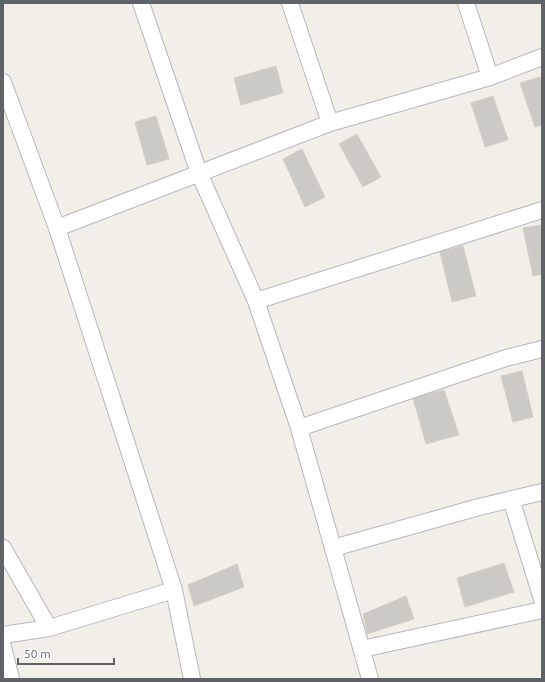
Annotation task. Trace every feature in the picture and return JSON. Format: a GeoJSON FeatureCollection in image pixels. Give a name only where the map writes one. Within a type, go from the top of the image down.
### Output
{"type":"FeatureCollection","features":[{"type":"Feature","properties":{"kind":"street"},"geometry":{"type":"LineString","coordinates":[[141,3],[199,173],[256,301],[299,428],[370,679]]}},
{"type":"Feature","properties":{"kind":"street"},"geometry":{"type":"LineString","coordinates":[[290,3],[330,122]]}},
{"type":"Feature","properties":{"kind":"street"},"geometry":{"type":"LineString","coordinates":[[466,3],[490,77]]}},
{"type":"Feature","properties":{"kind":"street"},"geometry":{"type":"LineString","coordinates":[[57,228],[330,122],[490,77],[542,57]]}},
{"type":"Feature","properties":{"kind":"street"},"geometry":{"type":"LineString","coordinates":[[3,82],[57,228],[174,590],[192,679]]}},
{"type":"Feature","properties":{"kind":"street"},"geometry":{"type":"LineString","coordinates":[[256,301],[542,210]]}},
{"type":"Feature","properties":{"kind":"street"},"geometry":{"type":"LineString","coordinates":[[299,428],[506,358],[542,349]]}},
{"type":"Feature","properties":{"kind":"street"},"geometry":{"type":"LineString","coordinates":[[333,548],[479,507],[542,492]]}},
{"type":"Feature","properties":{"kind":"street"},"geometry":{"type":"LineString","coordinates":[[511,499],[542,599]]}},
{"type":"Feature","properties":{"kind":"street"},"geometry":{"type":"LineString","coordinates":[[3,548],[49,628]]}},
{"type":"Feature","properties":{"kind":"street"},"geometry":{"type":"LineString","coordinates":[[3,635],[49,628],[174,590]]}},
{"type":"Feature","properties":{"kind":"street"},"geometry":{"type":"LineString","coordinates":[[362,649],[542,610]]}},
{"type":"Feature","properties":{"kind":"street"},"geometry":{"type":"LineString","coordinates":[[3,647],[11,679]]}},
{"type":"Feature","properties":{"kind":"building"},"geometry":{"type":"Polygon","coordinates":[[[276,66],[283,93],[241,105],[234,78],[276,66]]]}},
{"type":"Feature","properties":{"kind":"building"},"geometry":{"type":"Polygon","coordinates":[[[540,77],[542,83],[542,125],[535,127],[520,83],[540,77]]]}},
{"type":"Feature","properties":{"kind":"building"},"geometry":{"type":"Polygon","coordinates":[[[493,96],[508,140],[485,147],[471,103],[493,96]]]}},
{"type":"Feature","properties":{"kind":"building"},"geometry":{"type":"Polygon","coordinates":[[[156,116],[169,159],[147,165],[135,122],[156,116]]]}},
{"type":"Feature","properties":{"kind":"building"},"geometry":{"type":"Polygon","coordinates":[[[357,134],[381,177],[363,187],[339,144],[357,134]]]}},
{"type":"Feature","properties":{"kind":"building"},"geometry":{"type":"Polygon","coordinates":[[[302,149],[325,197],[305,207],[283,159],[302,149]]]}},
{"type":"Feature","properties":{"kind":"building"},"geometry":{"type":"Polygon","coordinates":[[[542,225],[542,274],[533,276],[523,228],[542,225]]]}},
{"type":"Feature","properties":{"kind":"building"},"geometry":{"type":"Polygon","coordinates":[[[463,246],[476,296],[452,302],[440,252],[463,246]]]}},
{"type":"Feature","properties":{"kind":"building"},"geometry":{"type":"Polygon","coordinates":[[[522,371],[533,417],[513,422],[501,376],[522,371]]]}},
{"type":"Feature","properties":{"kind":"building"},"geometry":{"type":"Polygon","coordinates":[[[444,390],[459,435],[426,444],[413,398],[444,390]]]}},
{"type":"Feature","properties":{"kind":"building"},"geometry":{"type":"Polygon","coordinates":[[[504,563],[514,592],[465,607],[457,578],[504,563]]]}},
{"type":"Feature","properties":{"kind":"building"},"geometry":{"type":"Polygon","coordinates":[[[237,564],[244,587],[194,606],[188,585],[237,564]]]}},
{"type":"Feature","properties":{"kind":"building"},"geometry":{"type":"Polygon","coordinates":[[[406,596],[414,619],[367,634],[363,614],[406,596]]]}}]}
